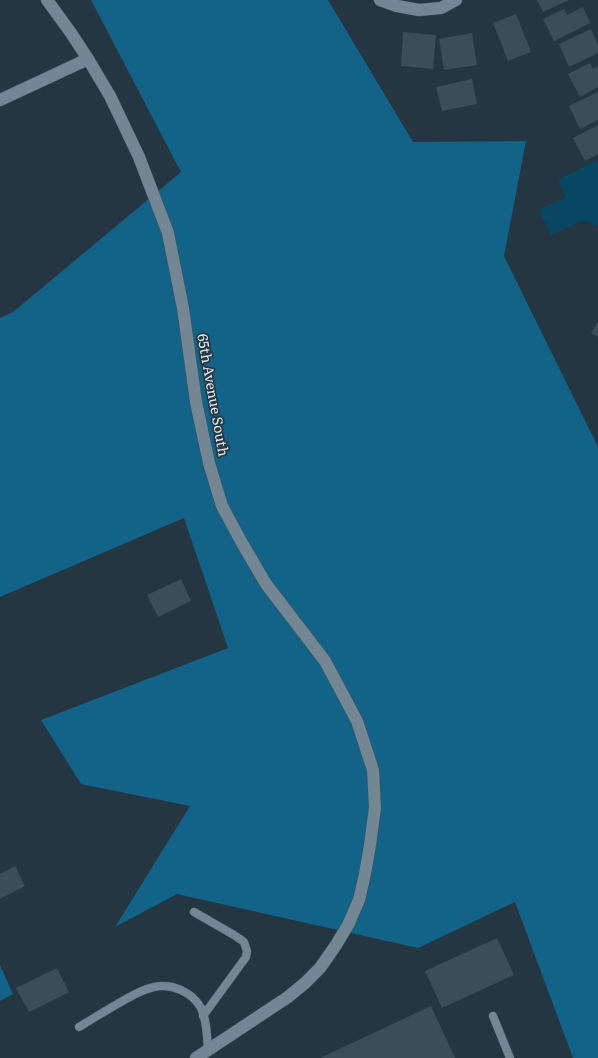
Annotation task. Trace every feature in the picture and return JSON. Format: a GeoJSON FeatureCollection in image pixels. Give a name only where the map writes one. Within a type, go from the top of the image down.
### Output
{"type":"FeatureCollection","features":[{"type":"Feature","properties":{"kind":"street","name":"65th Avenue South"},"geometry":{"type":"LineString","coordinates":[[47,0],[71,33],[110,96],[139,156],[168,233],[183,308],[196,402],[209,463],[222,506],[266,584],[325,661],[357,721],[373,770],[375,808],[365,874],[359,900],[348,925],[336,945],[320,968],[305,984],[288,997],[196,1058]]}},
{"type":"Feature","properties":{"kind":"street"},"geometry":{"type":"LineString","coordinates":[[380,0],[397,6],[419,10],[441,8],[456,0]]}},
{"type":"Feature","properties":{"kind":"street"},"geometry":{"type":"LineString","coordinates":[[0,100],[88,59]]}},
{"type":"Feature","properties":{"kind":"lane"},"geometry":{"type":"LineString","coordinates":[[194,912],[234,934],[244,942],[247,951],[246,957],[203,1016]]}},
{"type":"Feature","properties":{"kind":"lane"},"geometry":{"type":"LineString","coordinates":[[79,1027],[139,992],[154,986],[165,986],[184,991],[193,998],[201,1009],[205,1023],[208,1050]]}},
{"type":"Feature","properties":{"kind":"lane"},"geometry":{"type":"LineString","coordinates":[[493,1016],[510,1058]]}},
{"type":"Feature","properties":{"kind":"shaded area"},"geometry":{"type":"Polygon","coordinates":[[[91,0],[328,0],[413,142],[526,141],[504,256],[598,447],[598,1058],[573,1058],[515,902],[418,948],[177,894],[115,927],[190,806],[81,784],[41,720],[228,648],[184,518],[0,597],[0,318],[13,312],[181,172],[91,0]]]}},
{"type":"Feature","properties":{"kind":"shaded area"},"geometry":{"type":"Polygon","coordinates":[[[598,160],[598,226],[584,220],[551,235],[539,210],[566,197],[558,180],[598,160]]]}},
{"type":"Feature","properties":{"kind":"shaded area"},"geometry":{"type":"Polygon","coordinates":[[[0,965],[13,994],[0,1001],[0,965]]]}},
{"type":"Feature","properties":{"kind":"building"},"geometry":{"type":"Polygon","coordinates":[[[537,0],[569,0],[543,12],[537,0]]]}},
{"type":"Feature","properties":{"kind":"building"},"geometry":{"type":"Polygon","coordinates":[[[583,7],[590,23],[554,41],[543,19],[564,9],[567,15],[583,7]]]}},
{"type":"Feature","properties":{"kind":"building"},"geometry":{"type":"Polygon","coordinates":[[[516,14],[531,52],[508,61],[493,23],[516,14]]]}},
{"type":"Feature","properties":{"kind":"building"},"geometry":{"type":"Polygon","coordinates":[[[591,29],[598,45],[598,53],[569,67],[559,44],[591,29]]]}},
{"type":"Feature","properties":{"kind":"building"},"geometry":{"type":"Polygon","coordinates":[[[403,32],[436,35],[433,69],[401,66],[403,32]]]}},
{"type":"Feature","properties":{"kind":"building"},"geometry":{"type":"Polygon","coordinates":[[[472,33],[477,65],[444,70],[439,39],[472,33]]]}},
{"type":"Feature","properties":{"kind":"building"},"geometry":{"type":"Polygon","coordinates":[[[590,63],[593,69],[598,66],[598,87],[580,97],[568,74],[590,63]]]}},
{"type":"Feature","properties":{"kind":"building"},"geometry":{"type":"Polygon","coordinates":[[[472,79],[477,104],[442,111],[436,87],[472,79]]]}},
{"type":"Feature","properties":{"kind":"building"},"geometry":{"type":"Polygon","coordinates":[[[598,92],[598,120],[580,129],[569,106],[598,92]]]}},
{"type":"Feature","properties":{"kind":"building"},"geometry":{"type":"Polygon","coordinates":[[[598,125],[598,154],[585,161],[573,138],[598,125]]]}},
{"type":"Feature","properties":{"kind":"building"},"geometry":{"type":"Polygon","coordinates":[[[598,322],[598,337],[591,333],[598,322]]]}},
{"type":"Feature","properties":{"kind":"building"},"geometry":{"type":"Polygon","coordinates":[[[181,579],[191,601],[158,617],[147,595],[181,579]]]}},
{"type":"Feature","properties":{"kind":"building"},"geometry":{"type":"Polygon","coordinates":[[[15,866],[25,886],[0,899],[0,874],[15,866]]]}},
{"type":"Feature","properties":{"kind":"building"},"geometry":{"type":"Polygon","coordinates":[[[497,938],[514,975],[442,1008],[425,971],[497,938]]]}},
{"type":"Feature","properties":{"kind":"building"},"geometry":{"type":"Polygon","coordinates":[[[57,968],[69,992],[29,1012],[16,988],[57,968]]]}},
{"type":"Feature","properties":{"kind":"building"},"geometry":{"type":"Polygon","coordinates":[[[431,1006],[455,1058],[320,1058],[431,1006]]]}}]}
